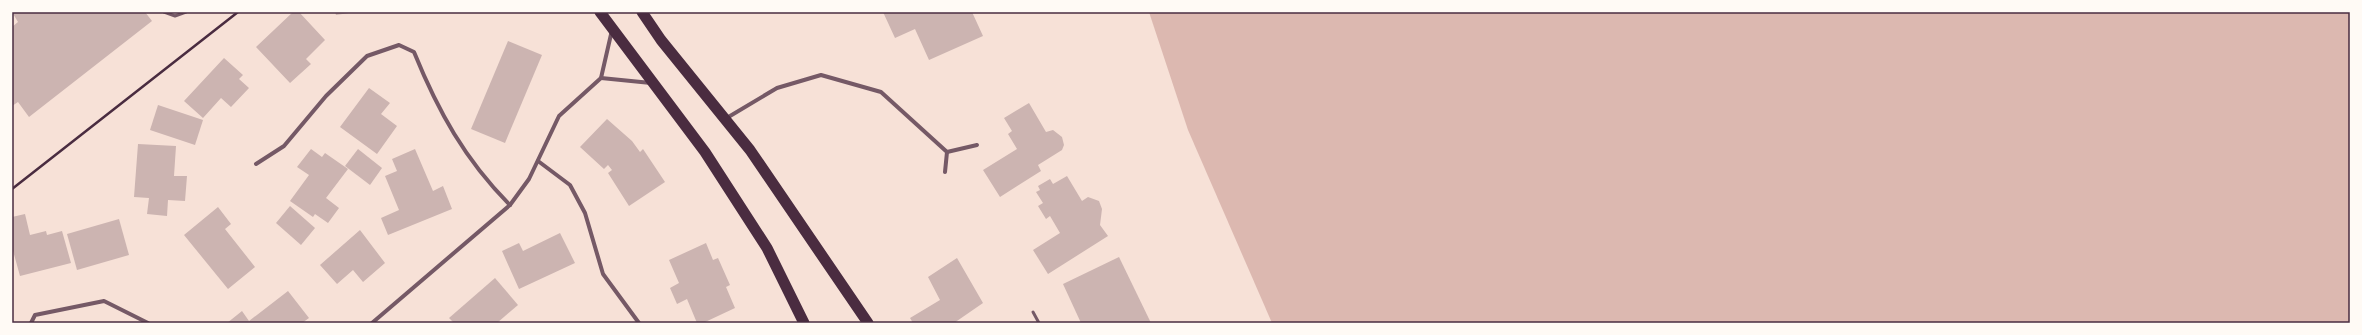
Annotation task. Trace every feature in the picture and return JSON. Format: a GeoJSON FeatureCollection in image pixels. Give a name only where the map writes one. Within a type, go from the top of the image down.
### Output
{"type":"FeatureCollection","features":[{"type":"Feature","properties":{"kind":"highway"},"geometry":{"type":"LineString","coordinates":[[600,12],[705,152],[767,248],[804,323]]}},
{"type":"Feature","properties":{"kind":"highway"},"geometry":{"type":"LineString","coordinates":[[642,12],[725,120],[755,156],[868,323]]}},
{"type":"Feature","properties":{"kind":"street"},"geometry":{"type":"LineString","coordinates":[[372,323],[510,205],[529,179],[559,116],[602,78],[612,29]]}},
{"type":"Feature","properties":{"kind":"street"},"geometry":{"type":"LineString","coordinates":[[256,164],[284,146],[326,96],[367,56],[399,45],[414,52],[454,135],[484,179],[510,205]]}},
{"type":"Feature","properties":{"kind":"street"},"geometry":{"type":"LineString","coordinates":[[725,120],[777,88],[821,75],[881,92],[947,152]]}},
{"type":"Feature","properties":{"kind":"street"},"geometry":{"type":"LineString","coordinates":[[602,78],[653,83]]}},
{"type":"Feature","properties":{"kind":"street"},"geometry":{"type":"LineString","coordinates":[[947,152],[977,145]]}},
{"type":"Feature","properties":{"kind":"street"},"geometry":{"type":"LineString","coordinates":[[945,172],[947,152]]}},
{"type":"Feature","properties":{"kind":"street"},"geometry":{"type":"LineString","coordinates":[[538,161],[570,185],[585,213],[603,274],[639,323]]}},
{"type":"Feature","properties":{"kind":"street"},"geometry":{"type":"LineString","coordinates":[[31,323],[35,315],[104,301],[148,323]]}},
{"type":"Feature","properties":{"kind":"lane"},"geometry":{"type":"LineString","coordinates":[[164,12],[176,16],[186,12]]}},
{"type":"Feature","properties":{"kind":"lane"},"geometry":{"type":"LineString","coordinates":[[1033,312],[1039,323]]}},
{"type":"Feature","properties":{"kind":"path"},"geometry":{"type":"LineString","coordinates":[[12,189],[238,12]]}},
{"type":"Feature","properties":{"kind":"shaded area"},"geometry":{"type":"Polygon","coordinates":[[[1149,12],[2350,12],[2350,323],[1272,323],[1188,130],[1149,12]]]}},
{"type":"Feature","properties":{"kind":"building"},"geometry":{"type":"Polygon","coordinates":[[[12,12],[145,12],[152,21],[29,117],[18,102],[12,106],[12,27],[18,22],[12,12]]]}},
{"type":"Feature","properties":{"kind":"building"},"geometry":{"type":"Polygon","coordinates":[[[293,12],[299,12],[325,40],[306,59],[311,64],[290,83],[256,47],[293,12]]]}},
{"type":"Feature","properties":{"kind":"building"},"geometry":{"type":"Polygon","coordinates":[[[335,12],[349,12],[349,13],[336,15],[335,12]]]}},
{"type":"Feature","properties":{"kind":"building"},"geometry":{"type":"Polygon","coordinates":[[[883,12],[972,12],[983,36],[929,60],[915,29],[895,38],[883,12]]]}},
{"type":"Feature","properties":{"kind":"building"},"geometry":{"type":"Polygon","coordinates":[[[508,41],[542,55],[505,143],[471,129],[508,41]]]}},
{"type":"Feature","properties":{"kind":"building"},"geometry":{"type":"Polygon","coordinates":[[[224,58],[243,75],[239,79],[249,88],[231,107],[221,98],[203,118],[184,101],[224,58]]]}},
{"type":"Feature","properties":{"kind":"building"},"geometry":{"type":"Polygon","coordinates":[[[369,88],[390,103],[381,114],[397,126],[377,154],[340,127],[369,88]]]}},
{"type":"Feature","properties":{"kind":"building"},"geometry":{"type":"Polygon","coordinates":[[[1029,103],[1046,132],[1053,130],[1062,137],[1064,145],[1062,150],[1038,165],[1041,171],[1000,197],[983,170],[1017,149],[1008,134],[1012,131],[1004,118],[1029,103]]]}},
{"type":"Feature","properties":{"kind":"building"},"geometry":{"type":"Polygon","coordinates":[[[158,105],[203,120],[195,145],[150,130],[158,105]]]}},
{"type":"Feature","properties":{"kind":"building"},"geometry":{"type":"Polygon","coordinates":[[[607,119],[632,141],[640,152],[643,149],[665,182],[629,206],[608,173],[612,170],[608,165],[604,169],[580,147],[607,119]]]}},
{"type":"Feature","properties":{"kind":"building"},"geometry":{"type":"Polygon","coordinates":[[[138,144],[176,146],[174,176],[187,176],[185,201],[168,200],[167,216],[147,214],[149,198],[134,197],[138,144]]]}},
{"type":"Feature","properties":{"kind":"building"},"geometry":{"type":"Polygon","coordinates":[[[311,149],[322,157],[325,153],[348,169],[326,198],[339,208],[328,223],[315,214],[313,217],[290,201],[309,175],[297,167],[311,149]]]}},
{"type":"Feature","properties":{"kind":"building"},"geometry":{"type":"Polygon","coordinates":[[[358,149],[382,168],[370,185],[345,166],[358,149]]]}},
{"type":"Feature","properties":{"kind":"building"},"geometry":{"type":"Polygon","coordinates":[[[415,149],[433,191],[443,186],[452,209],[388,235],[381,218],[399,210],[385,176],[397,171],[392,159],[415,149]]]}},
{"type":"Feature","properties":{"kind":"building"},"geometry":{"type":"Polygon","coordinates":[[[1067,176],[1082,201],[1088,197],[1099,201],[1102,209],[1100,225],[1108,236],[1048,274],[1033,250],[1060,233],[1050,216],[1046,219],[1038,206],[1043,203],[1036,192],[1040,190],[1038,186],[1050,179],[1053,184],[1067,176]]]}},
{"type":"Feature","properties":{"kind":"building"},"geometry":{"type":"Polygon","coordinates":[[[290,206],[315,228],[301,245],[276,223],[290,206]]]}},
{"type":"Feature","properties":{"kind":"building"},"geometry":{"type":"Polygon","coordinates":[[[218,207],[231,224],[225,229],[255,267],[228,289],[184,235],[218,207]]]}},
{"type":"Feature","properties":{"kind":"building"},"geometry":{"type":"Polygon","coordinates":[[[25,214],[30,235],[46,231],[47,235],[62,231],[71,263],[20,276],[12,247],[12,217],[25,214]]]}},
{"type":"Feature","properties":{"kind":"building"},"geometry":{"type":"Polygon","coordinates":[[[119,219],[129,255],[77,270],[67,234],[119,219]]]}},
{"type":"Feature","properties":{"kind":"building"},"geometry":{"type":"Polygon","coordinates":[[[360,230],[385,263],[363,282],[353,270],[337,284],[320,265],[360,230]]]}},
{"type":"Feature","properties":{"kind":"building"},"geometry":{"type":"Polygon","coordinates":[[[560,233],[575,263],[519,289],[502,251],[519,243],[523,251],[560,233]]]}},
{"type":"Feature","properties":{"kind":"building"},"geometry":{"type":"Polygon","coordinates":[[[706,243],[713,260],[718,258],[730,285],[726,287],[735,308],[703,323],[697,323],[687,299],[677,304],[670,288],[679,283],[669,260],[706,243]]]}},
{"type":"Feature","properties":{"kind":"building"},"geometry":{"type":"Polygon","coordinates":[[[1119,257],[1151,323],[1081,323],[1063,284],[1119,257]]]}},
{"type":"Feature","properties":{"kind":"building"},"geometry":{"type":"Polygon","coordinates":[[[957,258],[983,303],[954,323],[913,323],[910,318],[940,300],[928,277],[957,258]]]}},
{"type":"Feature","properties":{"kind":"building"},"geometry":{"type":"Polygon","coordinates":[[[495,278],[518,305],[497,323],[454,323],[449,318],[495,278]]]}},
{"type":"Feature","properties":{"kind":"building"},"geometry":{"type":"Polygon","coordinates":[[[288,291],[309,318],[302,323],[227,323],[242,311],[249,321],[288,291]]]}}]}
